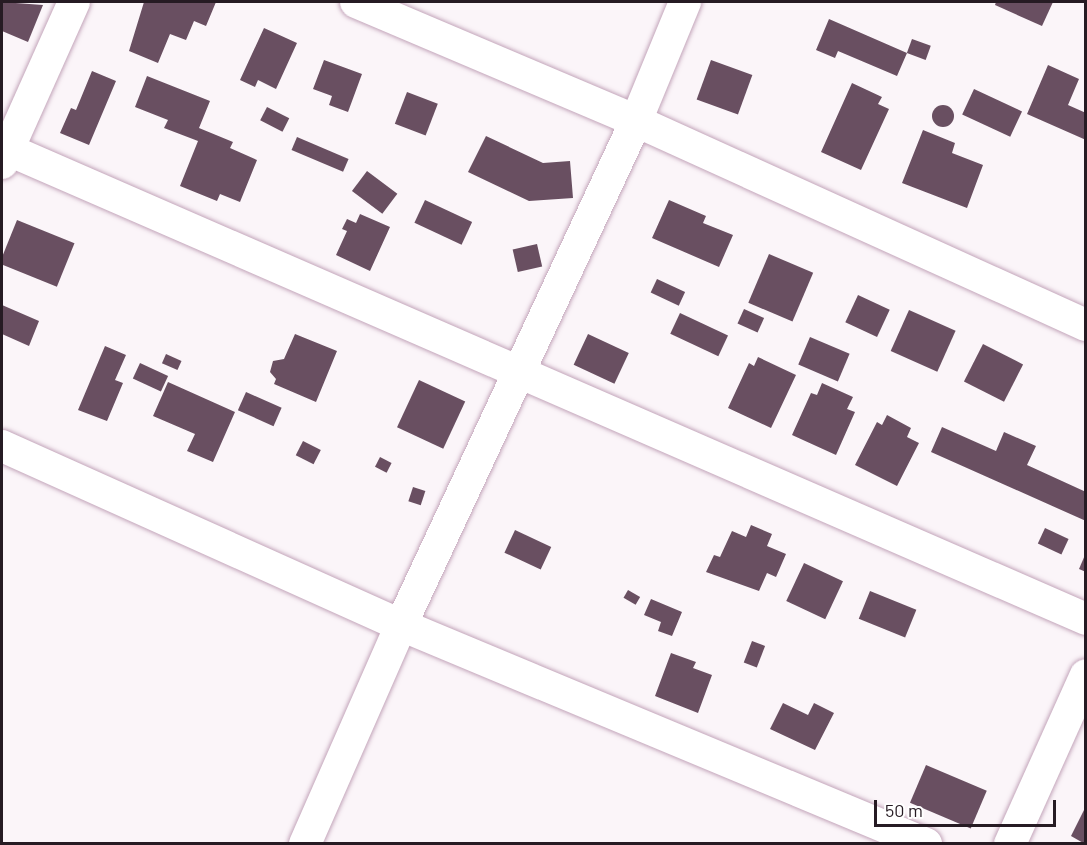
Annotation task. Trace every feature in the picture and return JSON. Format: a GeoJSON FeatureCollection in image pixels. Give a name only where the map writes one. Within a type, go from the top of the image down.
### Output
{"type":"FeatureCollection","features":[{"type":"Feature","properties":{"kind":"street"},"geometry":{"type":"LineString","coordinates":[[74,2],[3,153],[1086,619]]}},
{"type":"Feature","properties":{"kind":"street"},"geometry":{"type":"LineString","coordinates":[[356,2],[636,121],[1086,325]]}},
{"type":"Feature","properties":{"kind":"street"},"geometry":{"type":"LineString","coordinates":[[305,843],[401,625],[520,375],[636,121],[685,2]]}},
{"type":"Feature","properties":{"kind":"street"},"geometry":{"type":"LineString","coordinates":[[2,446],[401,625],[926,843]]}},
{"type":"Feature","properties":{"kind":"street"},"geometry":{"type":"LineString","coordinates":[[1010,843],[1086,675]]}},
{"type":"Feature","properties":{"kind":"building"},"geometry":{"type":"Polygon","coordinates":[[[2,2],[43,5],[28,42],[2,31],[2,2]]]}},
{"type":"Feature","properties":{"kind":"building"},"geometry":{"type":"Polygon","coordinates":[[[144,2],[216,2],[206,26],[194,21],[186,40],[170,34],[158,63],[129,51],[144,2]]]}},
{"type":"Feature","properties":{"kind":"building"},"geometry":{"type":"Polygon","coordinates":[[[996,2],[1053,2],[1042,26],[995,5],[996,2]]]}},
{"type":"Feature","properties":{"kind":"building"},"geometry":{"type":"Polygon","coordinates":[[[829,19],[907,53],[897,76],[838,51],[835,58],[816,50],[829,19]]]}},
{"type":"Feature","properties":{"kind":"building"},"geometry":{"type":"Polygon","coordinates":[[[264,28],[297,43],[276,89],[258,80],[255,87],[240,80],[264,28]]]}},
{"type":"Feature","properties":{"kind":"building"},"geometry":{"type":"Polygon","coordinates":[[[912,39],[931,46],[926,60],[907,53],[912,39]]]}},
{"type":"Feature","properties":{"kind":"building"},"geometry":{"type":"Polygon","coordinates":[[[324,60],[362,74],[348,112],[329,105],[332,96],[313,89],[324,60]]]}},
{"type":"Feature","properties":{"kind":"building"},"geometry":{"type":"Polygon","coordinates":[[[711,60],[752,75],[738,115],[697,99],[711,60]]]}},
{"type":"Feature","properties":{"kind":"building"},"geometry":{"type":"Polygon","coordinates":[[[1048,65],[1079,79],[1068,105],[1086,113],[1086,140],[1027,114],[1048,65]]]}},
{"type":"Feature","properties":{"kind":"building"},"geometry":{"type":"Polygon","coordinates":[[[92,71],[116,81],[89,145],[60,133],[71,108],[76,110],[92,71]]]}},
{"type":"Feature","properties":{"kind":"building"},"geometry":{"type":"Polygon","coordinates":[[[147,76],[210,101],[199,128],[233,142],[230,148],[257,160],[240,202],[220,194],[217,201],[180,186],[198,141],[164,128],[168,120],[135,107],[147,76]]]}},
{"type":"Feature","properties":{"kind":"building"},"geometry":{"type":"Polygon","coordinates":[[[852,83],[882,97],[878,104],[889,109],[861,170],[821,152],[852,83]]]}},
{"type":"Feature","properties":{"kind":"building"},"geometry":{"type":"Polygon","coordinates":[[[974,89],[1022,111],[1010,137],[962,114],[974,89]]]}},
{"type":"Feature","properties":{"kind":"building"},"geometry":{"type":"Polygon","coordinates":[[[407,92],[438,104],[426,136],[395,124],[407,92]]]}},
{"type":"Feature","properties":{"kind":"building"},"geometry":{"type":"Polygon","coordinates":[[[943,105],[951,108],[954,116],[951,124],[943,127],[935,124],[932,116],[935,108],[943,105]]]}},
{"type":"Feature","properties":{"kind":"building"},"geometry":{"type":"Polygon","coordinates":[[[267,107],[289,118],[282,132],[260,120],[267,107]]]}},
{"type":"Feature","properties":{"kind":"building"},"geometry":{"type":"Polygon","coordinates":[[[923,130],[955,143],[952,153],[983,165],[967,208],[902,183],[923,130]]]}},
{"type":"Feature","properties":{"kind":"building"},"geometry":{"type":"Polygon","coordinates":[[[486,136],[543,163],[570,161],[573,198],[529,201],[468,172],[486,136]]]}},
{"type":"Feature","properties":{"kind":"building"},"geometry":{"type":"Polygon","coordinates":[[[297,137],[349,159],[343,172],[292,150],[297,137]]]}},
{"type":"Feature","properties":{"kind":"building"},"geometry":{"type":"Polygon","coordinates":[[[367,171],[397,194],[382,214],[352,191],[367,171]]]}},
{"type":"Feature","properties":{"kind":"building"},"geometry":{"type":"Polygon","coordinates":[[[425,200],[472,222],[462,245],[414,223],[425,200]]]}},
{"type":"Feature","properties":{"kind":"building"},"geometry":{"type":"Polygon","coordinates":[[[669,200],[706,216],[703,223],[733,235],[719,267],[652,238],[669,200]]]}},
{"type":"Feature","properties":{"kind":"building"},"geometry":{"type":"Polygon","coordinates":[[[360,214],[390,227],[370,271],[336,255],[347,231],[342,229],[347,219],[356,223],[360,214]]]}},
{"type":"Feature","properties":{"kind":"building"},"geometry":{"type":"Polygon","coordinates":[[[17,220],[74,243],[57,287],[2,265],[2,257],[17,220]]]}},
{"type":"Feature","properties":{"kind":"building"},"geometry":{"type":"Polygon","coordinates":[[[537,244],[542,266],[518,272],[513,250],[537,244]]]}},
{"type":"Feature","properties":{"kind":"building"},"geometry":{"type":"Polygon","coordinates":[[[769,254],[813,273],[792,322],[748,303],[769,254]]]}},
{"type":"Feature","properties":{"kind":"building"},"geometry":{"type":"Polygon","coordinates":[[[657,279],[685,292],[679,306],[651,293],[657,279]]]}},
{"type":"Feature","properties":{"kind":"building"},"geometry":{"type":"Polygon","coordinates":[[[858,295],[890,310],[877,337],[845,322],[858,295]]]}},
{"type":"Feature","properties":{"kind":"building"},"geometry":{"type":"Polygon","coordinates":[[[2,305],[39,321],[29,346],[2,334],[2,305]]]}},
{"type":"Feature","properties":{"kind":"building"},"geometry":{"type":"Polygon","coordinates":[[[744,309],[764,318],[758,333],[737,324],[744,309]]]}},
{"type":"Feature","properties":{"kind":"building"},"geometry":{"type":"Polygon","coordinates":[[[909,310],[956,331],[937,372],[891,351],[909,310]]]}},
{"type":"Feature","properties":{"kind":"building"},"geometry":{"type":"Polygon","coordinates":[[[680,313],[728,335],[718,356],[670,334],[680,313]]]}},
{"type":"Feature","properties":{"kind":"building"},"geometry":{"type":"Polygon","coordinates":[[[295,334],[337,351],[316,402],[274,384],[276,379],[270,372],[273,361],[284,359],[295,334]]]}},
{"type":"Feature","properties":{"kind":"building"},"geometry":{"type":"Polygon","coordinates":[[[588,334],[629,353],[614,384],[574,365],[588,334]]]}},
{"type":"Feature","properties":{"kind":"building"},"geometry":{"type":"Polygon","coordinates":[[[810,337],[850,354],[838,381],[798,365],[810,337]]]}},
{"type":"Feature","properties":{"kind":"building"},"geometry":{"type":"Polygon","coordinates":[[[983,344],[1023,364],[1004,402],[964,381],[983,344]]]}},
{"type":"Feature","properties":{"kind":"building"},"geometry":{"type":"Polygon","coordinates":[[[105,346],[126,355],[115,380],[123,383],[107,421],[78,410],[105,346]]]}},
{"type":"Feature","properties":{"kind":"building"},"geometry":{"type":"Polygon","coordinates":[[[166,354],[182,361],[177,370],[162,363],[166,354]]]}},
{"type":"Feature","properties":{"kind":"building"},"geometry":{"type":"Polygon","coordinates":[[[758,357],[796,375],[771,428],[728,408],[749,363],[754,366],[758,357]]]}},
{"type":"Feature","properties":{"kind":"building"},"geometry":{"type":"Polygon","coordinates":[[[140,363],[168,376],[161,392],[133,378],[140,363]]]}},
{"type":"Feature","properties":{"kind":"building"},"geometry":{"type":"Polygon","coordinates":[[[419,380],[465,402],[443,449],[397,427],[419,380]]]}},
{"type":"Feature","properties":{"kind":"building"},"geometry":{"type":"Polygon","coordinates":[[[168,382],[235,412],[213,462],[187,451],[195,434],[153,416],[168,382]]]}},
{"type":"Feature","properties":{"kind":"building"},"geometry":{"type":"Polygon","coordinates":[[[822,383],[853,397],[847,409],[855,412],[836,455],[792,435],[811,393],[817,395],[822,383]]]}},
{"type":"Feature","properties":{"kind":"building"},"geometry":{"type":"Polygon","coordinates":[[[246,392],[282,408],[273,426],[238,410],[246,392]]]}},
{"type":"Feature","properties":{"kind":"building"},"geometry":{"type":"Polygon","coordinates":[[[887,415],[911,428],[907,437],[919,443],[897,486],[855,465],[877,422],[882,425],[887,415]]]}},
{"type":"Feature","properties":{"kind":"building"},"geometry":{"type":"Polygon","coordinates":[[[942,427],[996,451],[1004,432],[1036,446],[1027,465],[1086,492],[1086,521],[931,452],[942,427]]]}},
{"type":"Feature","properties":{"kind":"building"},"geometry":{"type":"Polygon","coordinates":[[[303,441],[321,450],[314,464],[296,455],[303,441]]]}},
{"type":"Feature","properties":{"kind":"building"},"geometry":{"type":"Polygon","coordinates":[[[380,457],[392,463],[387,473],[375,467],[380,457]]]}},
{"type":"Feature","properties":{"kind":"building"},"geometry":{"type":"Polygon","coordinates":[[[413,487],[425,491],[421,505],[408,501],[413,487]]]}},
{"type":"Feature","properties":{"kind":"building"},"geometry":{"type":"Polygon","coordinates":[[[751,525],[772,534],[767,546],[786,554],[776,577],[767,573],[759,591],[706,572],[714,555],[720,557],[732,531],[746,537],[751,525]]]}},
{"type":"Feature","properties":{"kind":"building"},"geometry":{"type":"Polygon","coordinates":[[[1045,528],[1069,539],[1061,554],[1038,543],[1045,528]]]}},
{"type":"Feature","properties":{"kind":"building"},"geometry":{"type":"Polygon","coordinates":[[[515,530],[551,547],[541,570],[504,553],[515,530]]]}},
{"type":"Feature","properties":{"kind":"building"},"geometry":{"type":"Polygon","coordinates":[[[1086,555],[1086,572],[1079,569],[1086,555]]]}},
{"type":"Feature","properties":{"kind":"building"},"geometry":{"type":"Polygon","coordinates":[[[804,563],[843,581],[825,619],[786,601],[804,563]]]}},
{"type":"Feature","properties":{"kind":"building"},"geometry":{"type":"Polygon","coordinates":[[[628,590],[640,597],[636,605],[624,598],[628,590]]]}},
{"type":"Feature","properties":{"kind":"building"},"geometry":{"type":"Polygon","coordinates":[[[870,591],[916,610],[905,638],[859,619],[870,591]]]}},
{"type":"Feature","properties":{"kind":"building"},"geometry":{"type":"Polygon","coordinates":[[[651,599],[682,612],[672,636],[658,631],[661,622],[644,615],[651,599]]]}},
{"type":"Feature","properties":{"kind":"building"},"geometry":{"type":"Polygon","coordinates":[[[752,641],[765,646],[757,667],[744,662],[752,641]]]}},
{"type":"Feature","properties":{"kind":"building"},"geometry":{"type":"Polygon","coordinates":[[[671,653],[696,662],[693,668],[712,675],[698,713],[655,696],[671,653]]]}},
{"type":"Feature","properties":{"kind":"building"},"geometry":{"type":"Polygon","coordinates":[[[783,703],[808,715],[814,703],[834,713],[815,750],[770,729],[783,703]]]}},
{"type":"Feature","properties":{"kind":"building"},"geometry":{"type":"Polygon","coordinates":[[[926,765],[987,791],[971,829],[910,803],[926,765]]]}},
{"type":"Feature","properties":{"kind":"building"},"geometry":{"type":"Polygon","coordinates":[[[1086,806],[1086,844],[1085,844],[1071,836],[1086,806]]]}}]}
